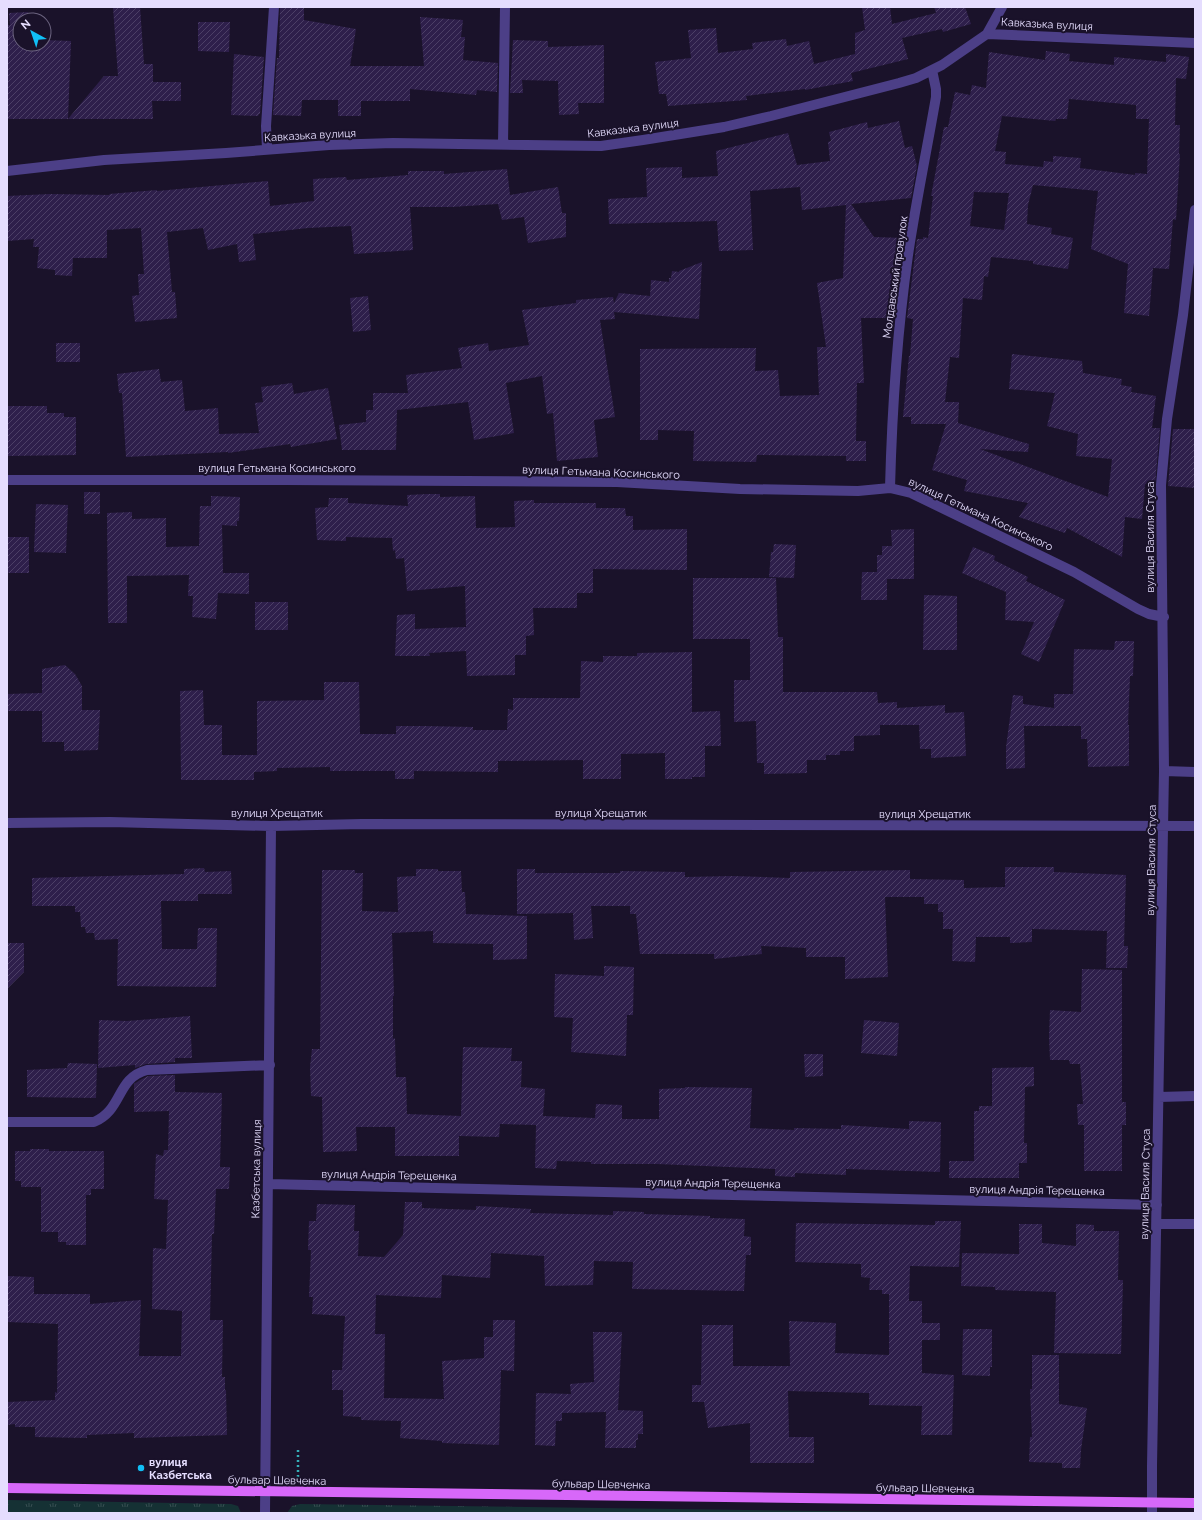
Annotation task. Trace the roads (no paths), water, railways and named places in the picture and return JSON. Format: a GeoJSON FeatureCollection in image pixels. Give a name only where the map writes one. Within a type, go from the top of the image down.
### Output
{"type":"FeatureCollection","features":[{"type":"Feature","properties":{"kind":"main road","name":"бульвар Шевченка"},"geometry":{"type":"LineString","coordinates":[[7,1488],[1152,1508],[1195,1504]]}},
{"type":"Feature","properties":{"kind":"street"},"geometry":{"type":"LineString","coordinates":[[267,149],[266,126],[274,7]]}},
{"type":"Feature","properties":{"kind":"street"},"geometry":{"type":"LineString","coordinates":[[503,144],[505,7]]}},
{"type":"Feature","properties":{"kind":"street"},"geometry":{"type":"LineString","coordinates":[[987,34],[1002,7]]}},
{"type":"Feature","properties":{"kind":"street","name":"Кавказька вулиця"},"geometry":{"type":"LineString","coordinates":[[7,170],[104,160],[329,145],[393,143],[601,146],[697,131],[771,116],[899,83],[932,70],[952,59],[987,34],[1195,43]]}},
{"type":"Feature","properties":{"kind":"street","name":"Молдавський провулок"},"geometry":{"type":"LineString","coordinates":[[890,488],[892,401],[899,326],[908,253],[936,97],[936,84],[932,70]]}},
{"type":"Feature","properties":{"kind":"street","name":"вулиця Василя Стуса"},"geometry":{"type":"LineString","coordinates":[[1152,1508],[1164,772],[1164,617],[1161,539],[1161,485],[1167,419],[1185,300],[1195,210]]}},
{"type":"Feature","properties":{"kind":"street","name":"вулиця Гетьмана Косинського"},"geometry":{"type":"LineString","coordinates":[[7,480],[617,482],[740,489],[858,491],[890,488],[910,493],[1046,558],[1074,572],[1148,614],[1164,617]]}},
{"type":"Feature","properties":{"kind":"street"},"geometry":{"type":"LineString","coordinates":[[1164,772],[1195,772]]}},
{"type":"Feature","properties":{"kind":"street","name":"вулиця Хрещатик"},"geometry":{"type":"LineString","coordinates":[[7,823],[110,822],[271,826],[370,824],[1195,826]]}},
{"type":"Feature","properties":{"kind":"street","name":"Казбетська вулиця"},"geometry":{"type":"LineString","coordinates":[[265,1513],[271,826]]}},
{"type":"Feature","properties":{"kind":"street"},"geometry":{"type":"LineString","coordinates":[[7,1122],[94,1122],[106,1115],[113,1107],[128,1080],[133,1075],[147,1070],[270,1066]]}},
{"type":"Feature","properties":{"kind":"street"},"geometry":{"type":"LineString","coordinates":[[1159,1097],[1195,1096]]}},
{"type":"Feature","properties":{"kind":"street","name":"вулиця Андрія Терещенка"},"geometry":{"type":"LineString","coordinates":[[268,1184],[1157,1205]]}},
{"type":"Feature","properties":{"kind":"street"},"geometry":{"type":"LineString","coordinates":[[1157,1224],[1195,1224]]}},
{"type":"Feature","properties":{"kind":"place","name":"вулиця Казбетська"},"geometry":{"type":"Point","coordinates":[141,1468]}}]}
